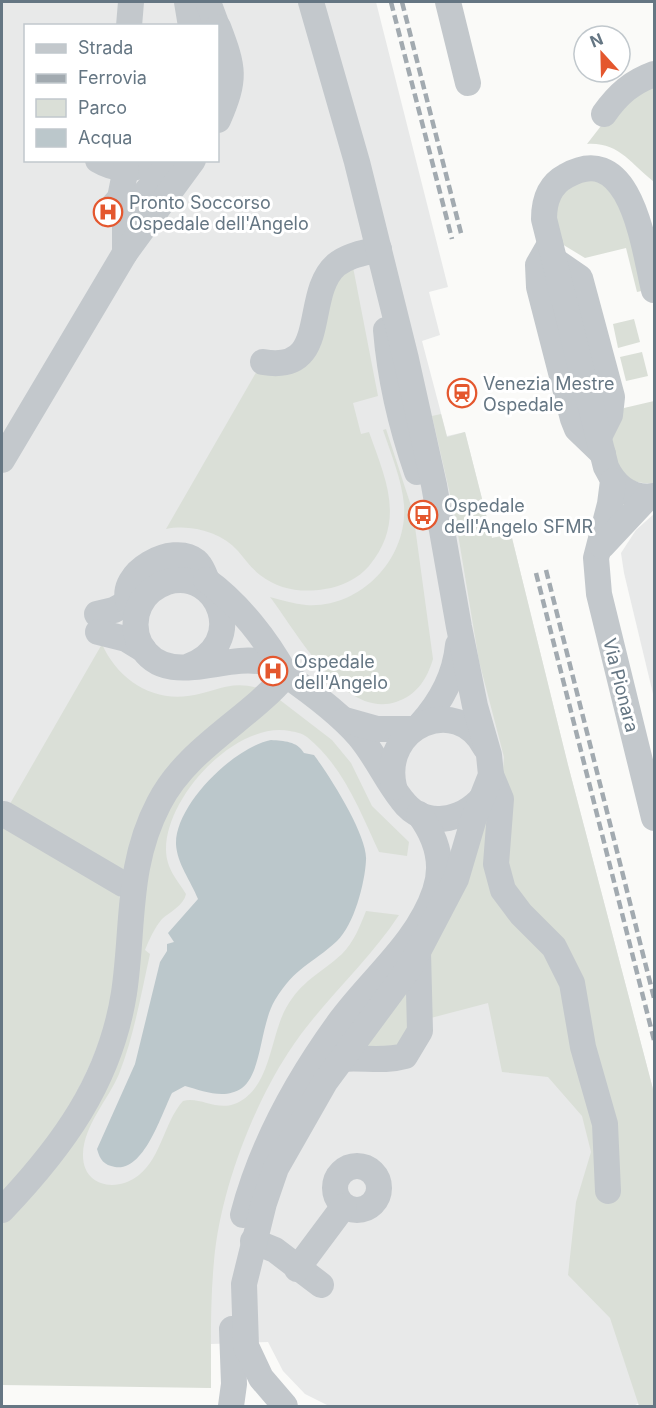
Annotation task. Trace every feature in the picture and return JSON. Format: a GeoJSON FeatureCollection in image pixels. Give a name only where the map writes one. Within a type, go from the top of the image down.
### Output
{"type":"FeatureCollection","features":[{"type":"Feature","properties":{"kind":"street"},"geometry":{"type":"LineString","coordinates":[[129,24],[131,2]]}},
{"type":"Feature","properties":{"kind":"street"},"geometry":{"type":"LineString","coordinates":[[187,2],[191,24]]}},
{"type":"Feature","properties":{"kind":"street"},"geometry":{"type":"LineString","coordinates":[[196,2],[200,24]]}},
{"type":"Feature","properties":{"kind":"street"},"geometry":{"type":"LineString","coordinates":[[208,2],[216,24]]}},
{"type":"Feature","properties":{"kind":"street"},"geometry":{"type":"LineString","coordinates":[[285,1407],[261,1378],[246,1346],[244,1284],[253,1241],[276,1168],[341,1059],[389,998],[418,952],[456,879],[488,776],[448,559],[406,442],[389,368],[380,252],[311,2]]}},
{"type":"Feature","properties":{"kind":"street"},"geometry":{"type":"LineString","coordinates":[[448,2],[468,83]]}},
{"type":"Feature","properties":{"kind":"street"},"geometry":{"type":"LineString","coordinates":[[219,31],[228,56],[232,79],[230,93],[219,118]]}},
{"type":"Feature","properties":{"kind":"street"},"geometry":{"type":"LineString","coordinates":[[604,114],[616,97],[632,84],[654,74]]}},
{"type":"Feature","properties":{"kind":"street"},"geometry":{"type":"LineString","coordinates":[[102,162],[108,166],[126,168],[146,164],[164,180]]}},
{"type":"Feature","properties":{"kind":"street"},"geometry":{"type":"LineString","coordinates":[[2,460],[125,253],[164,180],[190,162]]}},
{"type":"Feature","properties":{"kind":"street"},"geometry":{"type":"LineString","coordinates":[[108,212],[120,198],[126,168]]}},
{"type":"Feature","properties":{"kind":"street"},"geometry":{"type":"LineString","coordinates":[[651,496],[634,495],[613,481],[601,445],[610,415],[612,397],[580,278],[552,252],[544,219],[544,202],[558,181],[567,175],[594,169],[608,173],[643,204],[653,278]]}},
{"type":"Feature","properties":{"kind":"street"},"geometry":{"type":"LineString","coordinates":[[263,362],[278,364],[293,360],[306,349],[322,285],[328,275],[345,259],[380,252]]}},
{"type":"Feature","properties":{"kind":"street"},"geometry":{"type":"LineString","coordinates":[[552,252],[538,265],[539,287],[573,419],[577,429],[601,445]]}},
{"type":"Feature","properties":{"kind":"street","name":"Via Pionara"},"geometry":{"type":"LineString","coordinates":[[613,481],[610,504],[598,551],[599,594],[654,818]]}},
{"type":"Feature","properties":{"kind":"street"},"geometry":{"type":"LineString","coordinates":[[598,551],[651,496]]}},
{"type":"Feature","properties":{"kind":"street"},"geometry":{"type":"LineString","coordinates":[[144,650],[135,627],[129,587],[137,573],[150,562],[168,556],[186,556],[198,562],[208,593],[223,625],[216,647],[199,663],[187,667]]}},
{"type":"Feature","properties":{"kind":"street"},"geometry":{"type":"LineString","coordinates":[[208,593],[220,581],[242,593],[307,675],[320,701]]}},
{"type":"Feature","properties":{"kind":"street"},"geometry":{"type":"LineString","coordinates":[[263,662],[187,667],[162,664],[144,650],[98,623],[114,610],[132,608],[157,587],[168,582],[208,593],[223,592],[275,656],[286,675]]}},
{"type":"Feature","properties":{"kind":"street"},"geometry":{"type":"LineString","coordinates":[[208,593],[240,640],[263,662],[286,675],[345,720],[371,751],[401,800],[419,814],[435,839],[439,874],[435,892],[416,929],[342,1019],[308,1069],[280,1113],[258,1162],[243,1214],[235,1261],[231,1306],[234,1384],[231,1407]]}},
{"type":"Feature","properties":{"kind":"street"},"geometry":{"type":"LineString","coordinates":[[394,787],[392,775],[394,753],[398,744],[438,704],[448,685],[457,652],[459,627]]}},
{"type":"Feature","properties":{"kind":"street"},"geometry":{"type":"LineString","coordinates":[[2,1210],[43,1168],[74,1126],[105,1065],[124,994],[134,886],[141,843],[169,786],[211,741],[272,691],[286,675]]}},
{"type":"Feature","properties":{"kind":"street"},"geometry":{"type":"LineString","coordinates":[[345,720],[377,729],[416,727],[437,720],[463,725],[481,740],[488,776],[501,799],[496,864],[503,890],[521,914],[554,947],[572,983],[583,1047],[605,1124],[608,1191]]}},
{"type":"Feature","properties":{"kind":"street"},"geometry":{"type":"LineString","coordinates":[[419,814],[441,820],[455,818],[474,807],[488,776]]}},
{"type":"Feature","properties":{"kind":"street"},"geometry":{"type":"LineString","coordinates":[[4,814],[123,884],[134,886]]}},
{"type":"Feature","properties":{"kind":"street"},"geometry":{"type":"LineString","coordinates":[[341,1059],[364,1056],[386,1060],[405,1056],[420,1031],[418,952]]}},
{"type":"Feature","properties":{"kind":"street"},"geometry":{"type":"LineString","coordinates":[[244,1284],[263,1271],[297,1269],[344,1206]]}},
{"type":"Feature","properties":{"kind":"street"},"geometry":{"type":"LineString","coordinates":[[253,1241],[274,1250],[321,1285]]}},
{"type":"Feature","properties":{"kind":"shaded area","name":"Ospedale dell'Angelo"},"geometry":{"type":"Polygon","coordinates":[[[2,2],[376,2],[448,287],[429,292],[440,335],[422,341],[447,436],[465,432],[492,538],[511,534],[568,765],[654,1093],[654,1396],[633,1406],[329,1406],[305,1394],[283,1371],[268,1342],[211,1344],[211,1388],[163,1385],[2,1384],[2,2]]]}},
{"type":"Feature","properties":{"kind":"shaded area"},"geometry":{"type":"Polygon","coordinates":[[[654,514],[654,698],[621,553],[636,530],[654,514]]]}},
{"type":"Feature","properties":{"kind":"green space"},"geometry":{"type":"Polygon","coordinates":[[[654,79],[654,182],[616,150],[598,144],[587,144],[618,104],[654,79]]]}},
{"type":"Feature","properties":{"kind":"green space"},"geometry":{"type":"Polygon","coordinates":[[[586,177],[614,186],[646,290],[637,292],[626,248],[585,258],[557,241],[552,217],[558,193],[586,177]]]}},
{"type":"Feature","properties":{"kind":"green space"},"geometry":{"type":"Polygon","coordinates":[[[353,267],[378,396],[353,403],[361,434],[369,432],[386,484],[390,516],[387,533],[369,566],[355,578],[325,589],[308,591],[291,589],[275,584],[260,575],[231,544],[214,534],[195,529],[166,529],[258,369],[285,369],[328,283],[353,267]]]}},
{"type":"Feature","properties":{"kind":"green space"},"geometry":{"type":"Polygon","coordinates":[[[634,319],[640,342],[618,348],[613,324],[634,319]]]}},
{"type":"Feature","properties":{"kind":"green space"},"geometry":{"type":"Polygon","coordinates":[[[642,352],[648,376],[626,381],[620,357],[642,352]]]}},
{"type":"Feature","properties":{"kind":"green space"},"geometry":{"type":"Polygon","coordinates":[[[654,401],[654,483],[643,483],[634,481],[621,471],[606,437],[624,408],[654,401]]]}},
{"type":"Feature","properties":{"kind":"green space"},"geometry":{"type":"Polygon","coordinates":[[[441,414],[447,437],[465,432],[492,538],[511,534],[568,765],[654,1093],[654,1406],[639,1406],[610,1318],[568,1275],[576,1202],[591,1152],[582,1116],[548,1077],[502,1072],[488,1003],[427,1019],[425,955],[470,863],[492,801],[495,804],[489,845],[497,890],[507,907],[553,955],[567,983],[575,1034],[598,1114],[602,1194],[608,1196],[614,1194],[608,1119],[589,1051],[574,978],[558,945],[514,901],[503,879],[500,864],[506,803],[502,783],[504,757],[479,661],[455,516],[432,416],[441,414]]]}},
{"type":"Feature","properties":{"kind":"green space"},"geometry":{"type":"Polygon","coordinates":[[[386,429],[413,512],[433,659],[424,680],[410,695],[396,702],[376,704],[358,698],[323,669],[270,597],[306,605],[326,604],[345,599],[377,577],[389,561],[398,544],[403,525],[404,505],[399,477],[383,430],[386,429]]]}},
{"type":"Feature","properties":{"kind":"green space"},"geometry":{"type":"Polygon","coordinates":[[[102,644],[116,667],[126,677],[136,685],[161,695],[188,696],[241,685],[261,689],[228,719],[124,873],[7,809],[102,644]]]}},
{"type":"Feature","properties":{"kind":"green space"},"geometry":{"type":"Polygon","coordinates":[[[276,697],[332,740],[351,763],[372,806],[409,842],[407,856],[379,852],[341,775],[320,749],[303,735],[290,731],[269,731],[247,738],[227,750],[207,767],[191,786],[178,807],[169,829],[166,856],[186,894],[185,898],[159,922],[145,950],[150,954],[129,1045],[119,1074],[92,1123],[84,1143],[84,1165],[94,1180],[102,1184],[121,1184],[139,1175],[153,1158],[171,1119],[183,1101],[196,1100],[223,1106],[237,1103],[248,1096],[263,1074],[281,1020],[292,998],[312,978],[342,954],[356,934],[366,911],[399,915],[288,1053],[262,1100],[239,1153],[217,1235],[212,1293],[211,1388],[2,1385],[2,1217],[81,1123],[140,872],[177,784],[276,697]]]}},
{"type":"Feature","properties":{"kind":"green space"},"geometry":{"type":"Polygon","coordinates":[[[2,819],[118,893],[121,936],[115,988],[107,1020],[80,1086],[44,1146],[23,1172],[2,1192],[2,819]]]}},
{"type":"Feature","properties":{"kind":"green space"},"geometry":{"type":"Polygon","coordinates":[[[414,975],[407,1041],[382,1054],[363,1044],[414,975]]]}},
{"type":"Feature","properties":{"kind":"water"},"geometry":{"type":"Polygon","coordinates":[[[271,740],[290,742],[304,753],[314,755],[338,791],[361,836],[366,860],[361,892],[349,925],[337,941],[290,980],[275,1000],[266,1022],[253,1071],[249,1081],[242,1088],[235,1092],[221,1094],[185,1086],[172,1093],[150,1140],[135,1161],[125,1166],[108,1165],[101,1159],[97,1149],[135,1064],[160,962],[167,951],[167,944],[174,942],[168,933],[198,899],[177,851],[178,829],[185,812],[209,780],[240,754],[271,740]]]}},
{"type":"Feature","properties":{"kind":"railway"},"geometry":{"type":"LineString","coordinates":[[391,2],[452,239]]}},
{"type":"Feature","properties":{"kind":"railway"},"geometry":{"type":"LineString","coordinates":[[402,2],[462,237]]}},
{"type":"Feature","properties":{"kind":"railway"},"geometry":{"type":"LineString","coordinates":[[546,570],[654,998]]}},
{"type":"Feature","properties":{"kind":"railway"},"geometry":{"type":"LineString","coordinates":[[536,573],[654,1040]]}},
{"type":"Feature","properties":{"kind":"place","name":"Pronto Soccorso Ospedale dell'Angelo"},"geometry":{"type":"Point","coordinates":[108,212]}},
{"type":"Feature","properties":{"kind":"place","name":"Venezia Mestre Ospedale"},"geometry":{"type":"Point","coordinates":[462,393]}},
{"type":"Feature","properties":{"kind":"place","name":"Ospedale dell'Angelo SFMR"},"geometry":{"type":"Point","coordinates":[423,515]}},
{"type":"Feature","properties":{"kind":"place","name":"Ospedale dell'Angelo"},"geometry":{"type":"Point","coordinates":[273,671]}}]}
